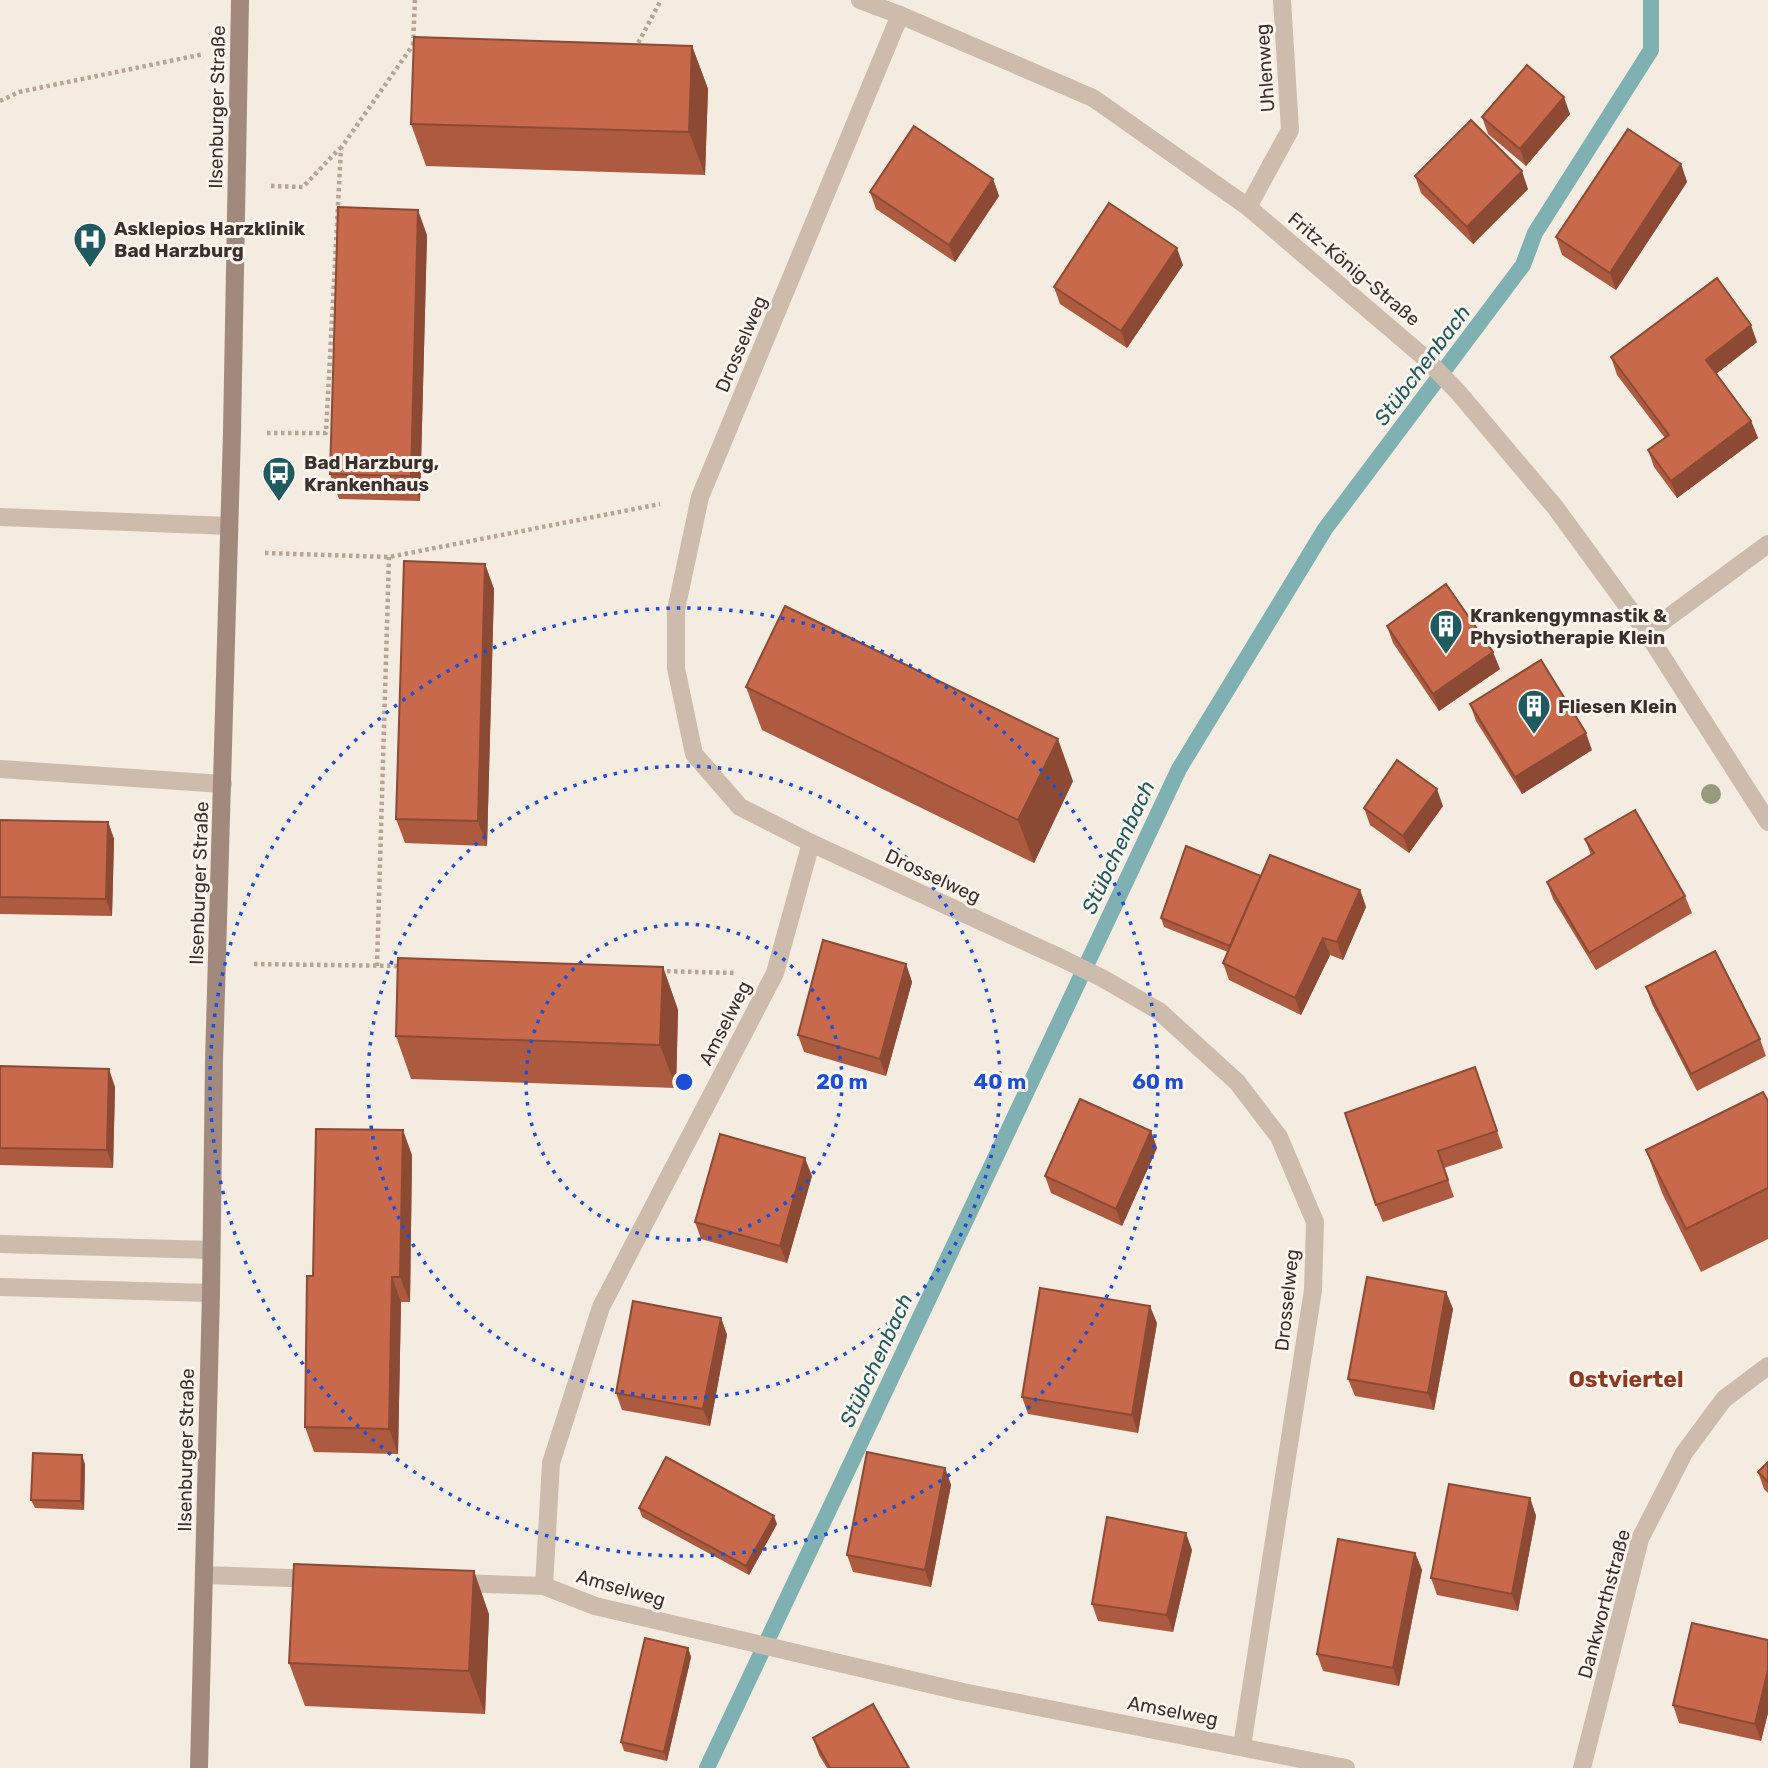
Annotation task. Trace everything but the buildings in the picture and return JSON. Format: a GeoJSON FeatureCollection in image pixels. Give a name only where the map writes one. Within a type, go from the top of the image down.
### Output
{"type":"FeatureCollection","features":[{"type":"Feature","properties":{"kind":"main road","name":"Ilsenburger Straße"},"geometry":{"type":"LineString","coordinates":[[199,1768],[240,0]]}},
{"type":"Feature","properties":{"kind":"street","name":"Fritz-König-Straße"},"geometry":{"type":"LineString","coordinates":[[860,0],[1093,98],[1248,207],[1425,358],[1458,392],[1555,508],[1647,633],[1768,822]]}},
{"type":"Feature","properties":{"kind":"street","name":"Uhlenweg"},"geometry":{"type":"LineString","coordinates":[[1248,207],[1290,130],[1282,0]]}},
{"type":"Feature","properties":{"kind":"street","name":"Drosselweg"},"geometry":{"type":"LineString","coordinates":[[901,15],[700,497],[676,610],[676,668],[694,754],[740,807],[811,843],[1061,958],[1159,1011],[1237,1082],[1279,1138],[1315,1222],[1312,1290],[1242,1746]]}},
{"type":"Feature","properties":{"kind":"street"},"geometry":{"type":"LineString","coordinates":[[0,517],[229,526]]}},
{"type":"Feature","properties":{"kind":"street"},"geometry":{"type":"LineString","coordinates":[[1647,633],[1768,544]]}},
{"type":"Feature","properties":{"kind":"street"},"geometry":{"type":"LineString","coordinates":[[0,769],[223,784]]}},
{"type":"Feature","properties":{"kind":"street","name":"Amselweg"},"geometry":{"type":"LineString","coordinates":[[811,843],[775,973],[601,1307],[551,1463],[544,1586],[595,1606],[963,1692],[1346,1768]]}},
{"type":"Feature","properties":{"kind":"street"},"geometry":{"type":"LineString","coordinates":[[0,1244],[211,1250]]}},
{"type":"Feature","properties":{"kind":"street"},"geometry":{"type":"LineString","coordinates":[[0,1287],[211,1293]]}},
{"type":"Feature","properties":{"kind":"street","name":"Dankworthstraße"},"geometry":{"type":"LineString","coordinates":[[1582,1768],[1640,1539],[1684,1453],[1724,1399],[1768,1366]]}},
{"type":"Feature","properties":{"kind":"street"},"geometry":{"type":"LineString","coordinates":[[204,1575],[329,1579]]}},
{"type":"Feature","properties":{"kind":"street"},"geometry":{"type":"LineString","coordinates":[[441,1583],[544,1586]]}},
{"type":"Feature","properties":{"kind":"path"},"geometry":{"type":"LineString","coordinates":[[237,185],[303,187],[341,148],[413,45],[415,0]]}},
{"type":"Feature","properties":{"kind":"path"},"geometry":{"type":"LineString","coordinates":[[633,54],[660,0]]}},
{"type":"Feature","properties":{"kind":"path"},"geometry":{"type":"LineString","coordinates":[[413,45],[427,45]]}},
{"type":"Feature","properties":{"kind":"path"},"geometry":{"type":"LineString","coordinates":[[0,101],[19,92],[239,47]]}},
{"type":"Feature","properties":{"kind":"path"},"geometry":{"type":"LineString","coordinates":[[232,432],[326,433],[341,148]]}},
{"type":"Feature","properties":{"kind":"path"},"geometry":{"type":"LineString","coordinates":[[229,551],[389,557],[700,497]]}},
{"type":"Feature","properties":{"kind":"path"},"geometry":{"type":"LineString","coordinates":[[377,965],[389,557]]}},
{"type":"Feature","properties":{"kind":"path"},"geometry":{"type":"LineString","coordinates":[[217,963],[405,966]]}},
{"type":"Feature","properties":{"kind":"path"},"geometry":{"type":"LineString","coordinates":[[651,971],[775,973]]}},
{"type":"Feature","properties":{"kind":"waterway","name":"Stübchenbach"},"geometry":{"type":"LineString","coordinates":[[707,1768],[1179,769],[1325,529],[1523,265],[1535,233],[1651,50],[1651,0]]}},
{"type":"Feature","properties":{"kind":"place","name":"Asklepios Harzklinik Bad Harzburg"},"geometry":{"type":"Point","coordinates":[90,269]}},
{"type":"Feature","properties":{"kind":"place","name":"Bad Harzburg, Krankenhaus"},"geometry":{"type":"Point","coordinates":[279,503]}},
{"type":"Feature","properties":{"kind":"place","name":"Krankengymnastik & Physiotherapie Klein"},"geometry":{"type":"Point","coordinates":[1446,656]}},
{"type":"Feature","properties":{"kind":"place","name":"Fliesen Klein"},"geometry":{"type":"Point","coordinates":[1534,736]}},
{"type":"Feature","properties":{"kind":"district","name":"Ostviertel"},"geometry":{"type":"Point","coordinates":[1626,1379]}}]}
